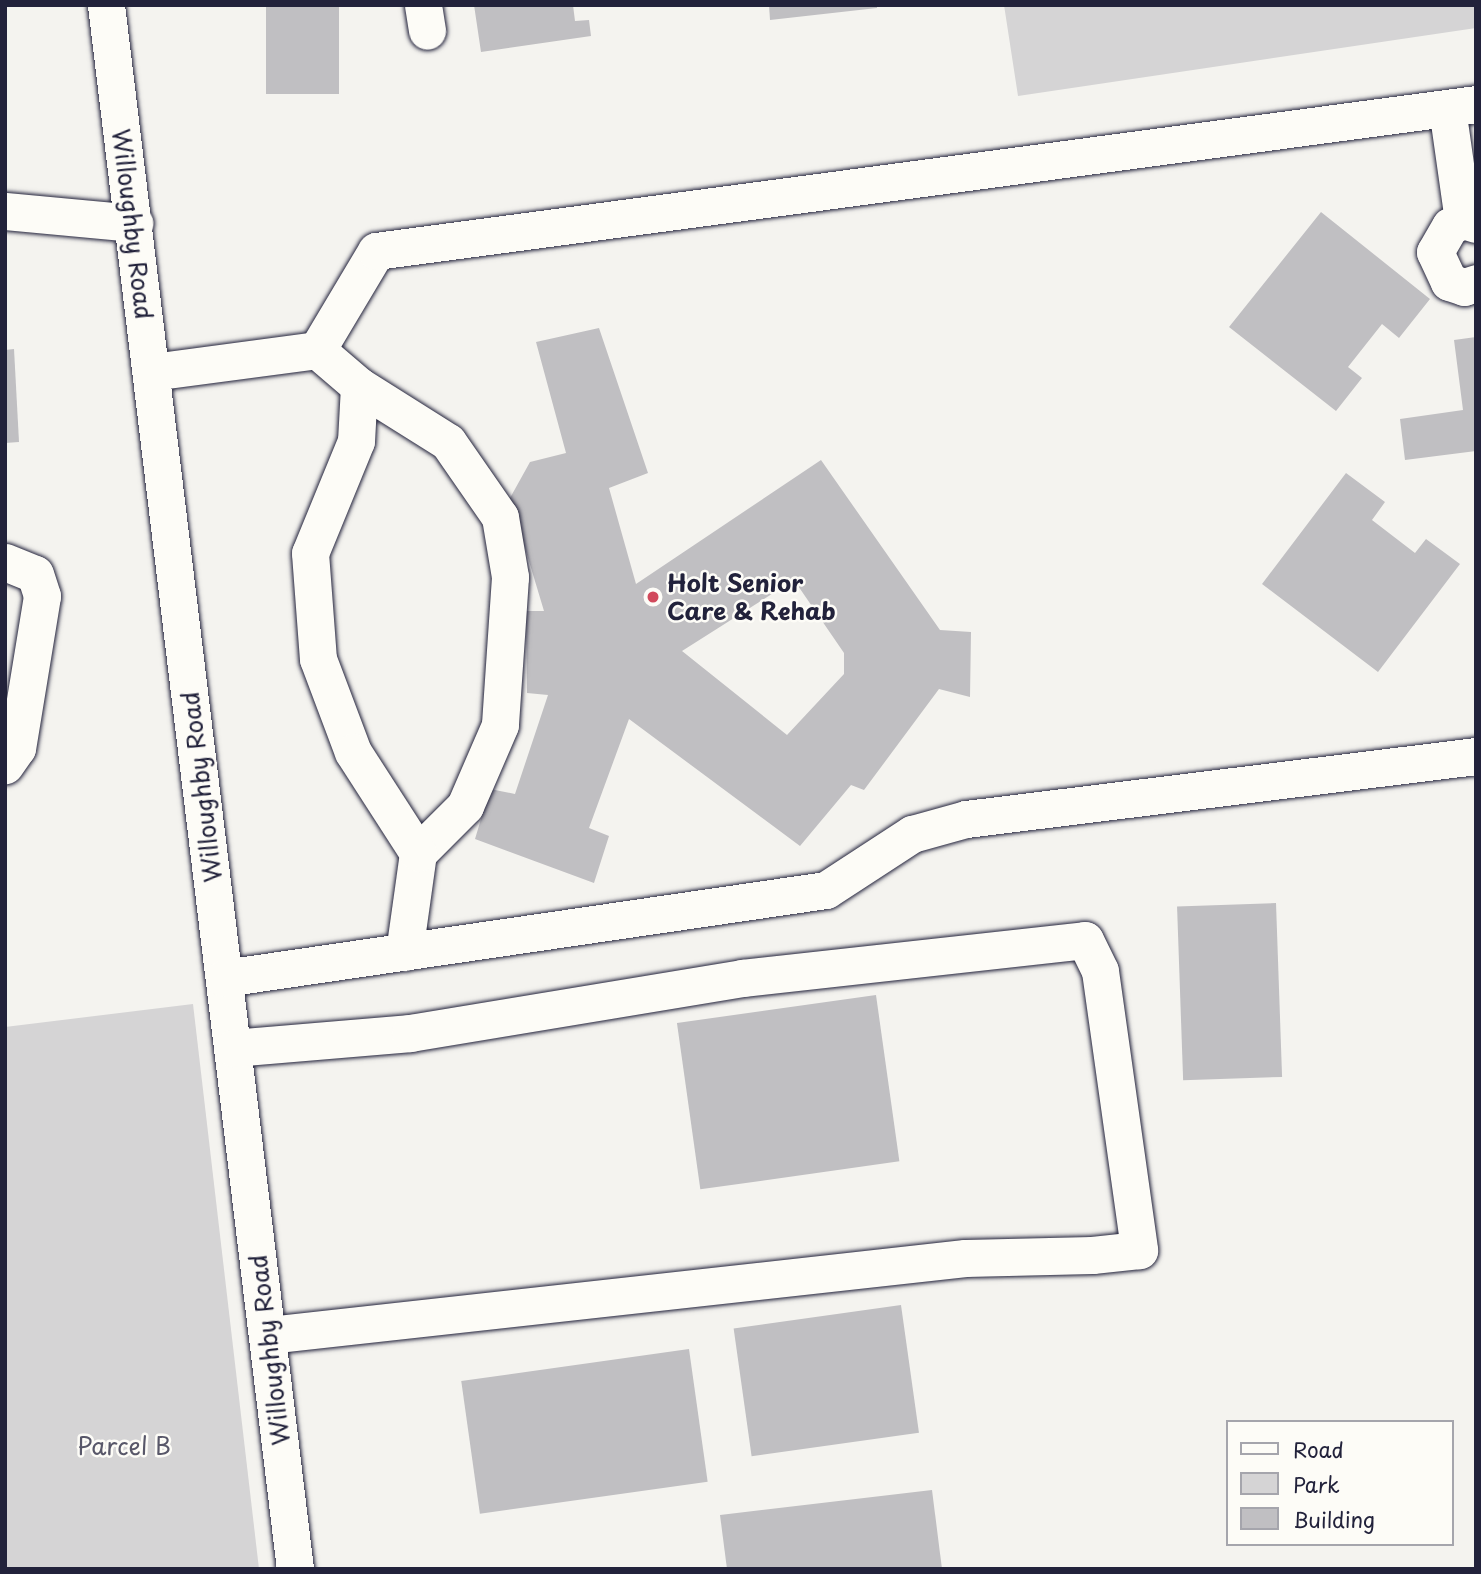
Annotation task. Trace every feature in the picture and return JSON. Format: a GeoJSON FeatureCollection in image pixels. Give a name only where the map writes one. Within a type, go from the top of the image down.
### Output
{"type":"FeatureCollection","features":[{"type":"Feature","properties":{"kind":"street","name":"Willoughby Road"},"geometry":{"type":"LineString","coordinates":[[106,5],[295,1569]]}},
{"type":"Feature","properties":{"kind":"street"},"geometry":{"type":"LineString","coordinates":[[317,350],[376,251],[1462,106],[1469,222],[1450,226],[1435,252],[1449,282],[1464,287],[1476,283]]}},
{"type":"Feature","properties":{"kind":"street"},"geometry":{"type":"LineString","coordinates":[[5,211],[134,223]]}},
{"type":"Feature","properties":{"kind":"street"},"geometry":{"type":"LineString","coordinates":[[152,372],[317,350],[359,386],[448,442],[500,517],[510,577],[500,725],[465,806],[418,853],[404,951]]}},
{"type":"Feature","properties":{"kind":"street"},"geometry":{"type":"LineString","coordinates":[[359,386],[356,441],[310,553],[318,659],[353,752],[418,853]]}},
{"type":"Feature","properties":{"kind":"street"},"geometry":{"type":"LineString","coordinates":[[5,562],[35,574],[42,596],[17,672],[18,747],[5,765]]}},
{"type":"Feature","properties":{"kind":"street"},"geometry":{"type":"LineString","coordinates":[[224,978],[826,890],[912,834],[966,819],[1476,756]]}},
{"type":"Feature","properties":{"kind":"street"},"geometry":{"type":"LineString","coordinates":[[233,1048],[410,1033],[742,978],[1085,940],[1100,971],[1139,1250],[1092,1255],[965,1258],[267,1335]]}},
{"type":"Feature","properties":{"kind":"green space"},"geometry":{"type":"Polygon","coordinates":[[[1004,5],[1476,5],[1476,28],[1018,96],[1004,5]]]}},
{"type":"Feature","properties":{"kind":"green space","name":"Parcel B"},"geometry":{"type":"Polygon","coordinates":[[[193,1004],[259,1569],[5,1569],[5,1027],[193,1004]]]}},
{"type":"Feature","properties":{"kind":"building"},"geometry":{"type":"Polygon","coordinates":[[[266,5],[339,5],[339,94],[266,94],[266,5]]]}},
{"type":"Feature","properties":{"kind":"building"},"geometry":{"type":"Polygon","coordinates":[[[474,5],[573,5],[575,21],[589,20],[591,36],[481,52],[474,5]]]}},
{"type":"Feature","properties":{"kind":"building"},"geometry":{"type":"Polygon","coordinates":[[[769,5],[877,5],[877,8],[770,20],[769,5]]]}},
{"type":"Feature","properties":{"kind":"building"},"geometry":{"type":"Polygon","coordinates":[[[1321,212],[1430,299],[1399,338],[1382,324],[1348,367],[1362,378],[1336,411],[1229,327],[1321,212]]]}},
{"type":"Feature","properties":{"kind":"building","name":"Holt Senior Care & Rehab"},"geometry":{"type":"Polygon","coordinates":[[[599,328],[648,473],[609,488],[636,584],[821,460],[940,630],[971,632],[970,697],[939,689],[864,790],[851,785],[800,846],[629,719],[589,828],[609,836],[594,883],[475,839],[490,789],[515,794],[548,695],[527,693],[526,611],[544,611],[510,498],[530,462],[566,453],[536,342],[599,328]],[[794,580],[682,651],[787,735],[844,674],[844,653],[794,580]]]}},
{"type":"Feature","properties":{"kind":"building"},"geometry":{"type":"Polygon","coordinates":[[[1476,337],[1476,451],[1405,460],[1400,419],[1463,410],[1454,340],[1476,337]]]}},
{"type":"Feature","properties":{"kind":"building"},"geometry":{"type":"Polygon","coordinates":[[[14,349],[19,442],[5,443],[5,350],[14,349]]]}},
{"type":"Feature","properties":{"kind":"building"},"geometry":{"type":"Polygon","coordinates":[[[1346,473],[1385,502],[1372,520],[1415,553],[1426,539],[1460,564],[1378,672],[1262,584],[1346,473]]]}},
{"type":"Feature","properties":{"kind":"building"},"geometry":{"type":"Polygon","coordinates":[[[1276,903],[1282,1077],[1183,1080],[1177,906],[1276,903]]]}},
{"type":"Feature","properties":{"kind":"building"},"geometry":{"type":"Polygon","coordinates":[[[876,995],[899,1161],[700,1189],[677,1023],[876,995]]]}},
{"type":"Feature","properties":{"kind":"building"},"geometry":{"type":"Polygon","coordinates":[[[901,1305],[919,1433],[752,1456],[734,1329],[901,1305]]]}},
{"type":"Feature","properties":{"kind":"building"},"geometry":{"type":"Polygon","coordinates":[[[689,1349],[708,1482],[480,1514],[461,1381],[689,1349]]]}},
{"type":"Feature","properties":{"kind":"building"},"geometry":{"type":"Polygon","coordinates":[[[932,1490],[942,1569],[727,1569],[720,1515],[932,1490]]]}},
{"type":"Feature","properties":{"kind":"place","name":"Holt Senior Care & Rehab"},"geometry":{"type":"Point","coordinates":[653,597]}}]}
